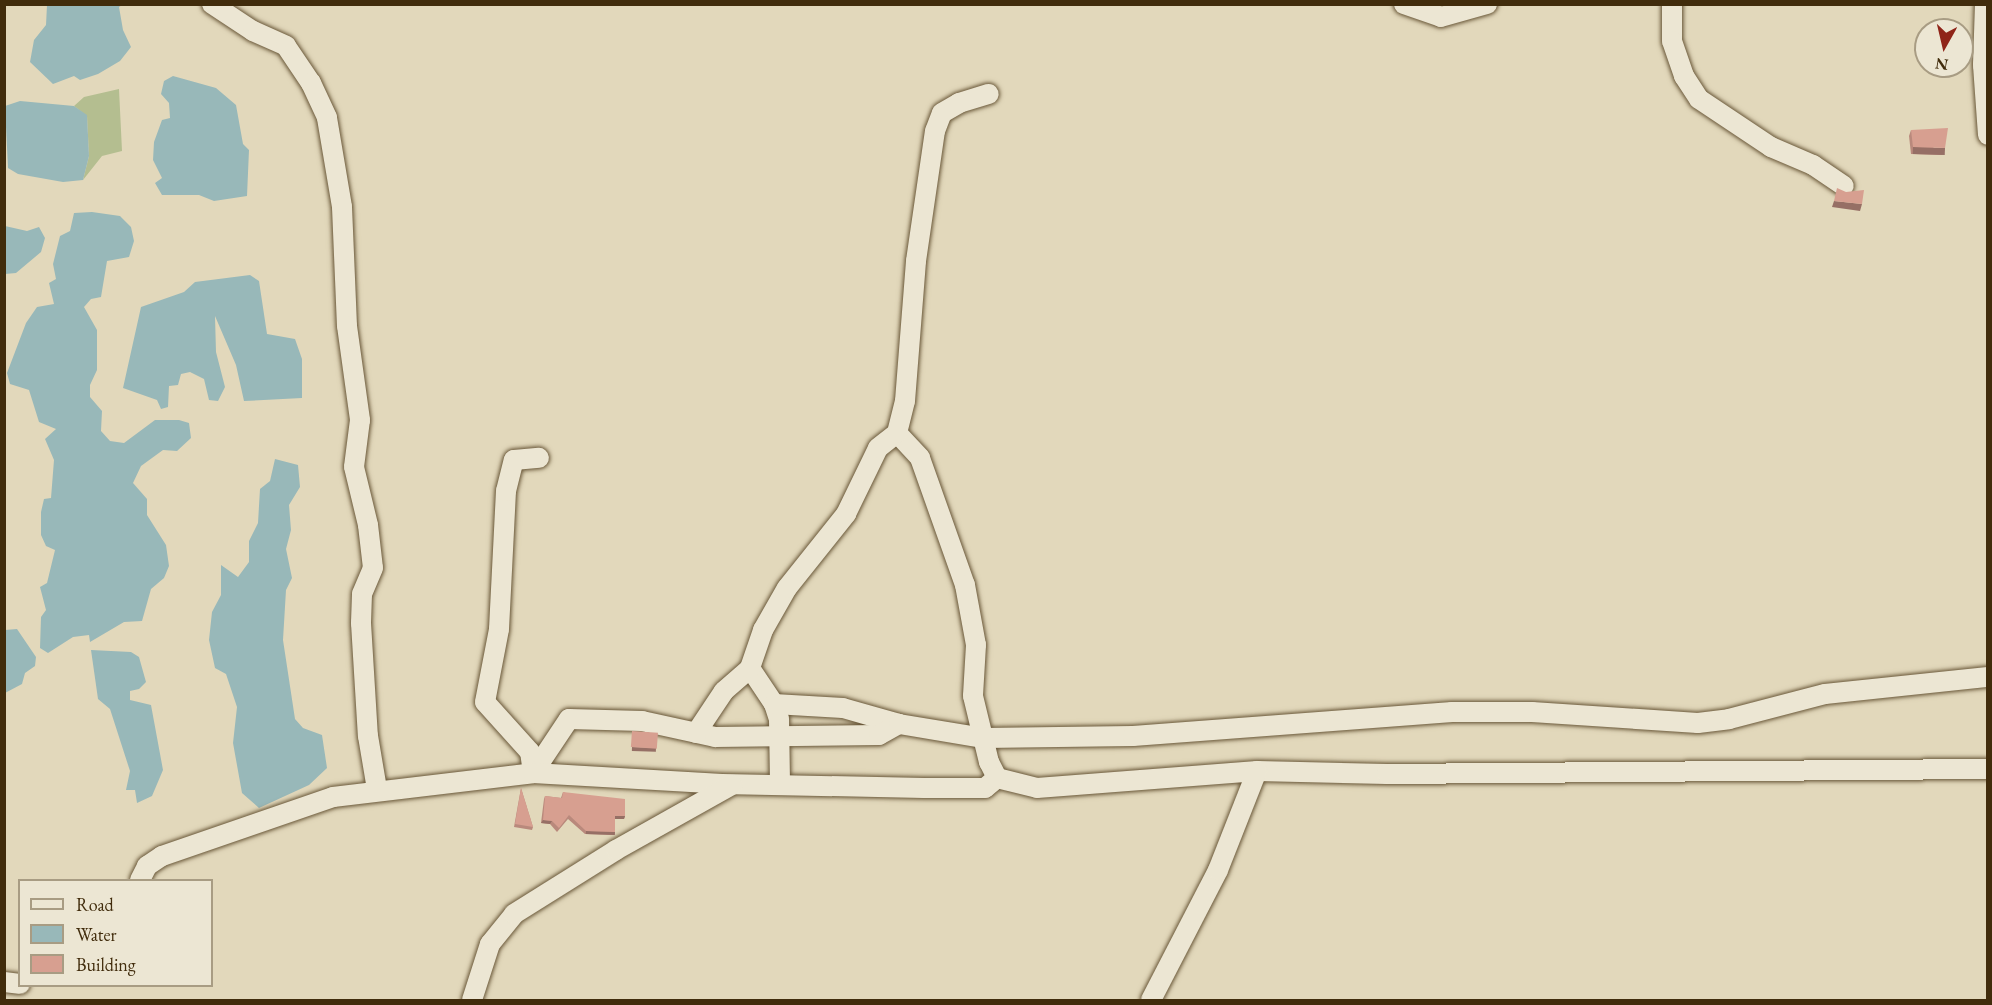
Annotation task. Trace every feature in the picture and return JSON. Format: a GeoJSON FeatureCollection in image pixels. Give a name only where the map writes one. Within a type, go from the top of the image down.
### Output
{"type":"FeatureCollection","features":[{"type":"Feature","properties":{"kind":"street"},"geometry":{"type":"LineString","coordinates":[[212,4],[253,31],[286,46],[311,83],[327,118],[342,207],[347,326],[360,420],[354,467],[368,525],[373,568],[362,594],[361,623],[368,736],[377,789]]}},
{"type":"Feature","properties":{"kind":"street"},"geometry":{"type":"LineString","coordinates":[[1404,4],[1442,17],[1487,4]]}},
{"type":"Feature","properties":{"kind":"street"},"geometry":{"type":"LineString","coordinates":[[1672,4],[1672,41],[1684,76],[1699,99],[1772,147],[1813,165],[1844,186]]}},
{"type":"Feature","properties":{"kind":"street"},"geometry":{"type":"LineString","coordinates":[[1984,4],[1983,65],[1988,135]]}},
{"type":"Feature","properties":{"kind":"street"},"geometry":{"type":"LineString","coordinates":[[696,733],[724,691],[750,668],[763,630],[787,588],[846,514],[878,448],[897,433],[905,401],[909,328],[934,131],[942,113],[959,103],[989,94]]}},
{"type":"Feature","properties":{"kind":"street"},"geometry":{"type":"LineString","coordinates":[[897,433],[920,458],[965,585],[976,645],[973,696],[997,778]]}},
{"type":"Feature","properties":{"kind":"street"},"geometry":{"type":"LineString","coordinates":[[533,773],[530,752],[485,702],[499,629],[506,491],[514,460],[539,458]]}},
{"type":"Feature","properties":{"kind":"street"},"geometry":{"type":"LineString","coordinates":[[750,668],[774,704],[782,737],[780,785]]}},
{"type":"Feature","properties":{"kind":"street"},"geometry":{"type":"LineString","coordinates":[[774,704],[843,708],[899,724],[984,738],[1133,736],[1452,712],[1532,712],[1698,723],[1748,715],[1825,694],[1988,677]]}},
{"type":"Feature","properties":{"kind":"street"},"geometry":{"type":"LineString","coordinates":[[533,773],[569,719],[642,721],[715,737],[879,735],[899,724]]}},
{"type":"Feature","properties":{"kind":"street"},"geometry":{"type":"LineString","coordinates":[[997,778],[1037,788],[1257,771],[1387,774],[1988,769]]}},
{"type":"Feature","properties":{"kind":"street"},"geometry":{"type":"LineString","coordinates":[[1151,1000],[1218,870],[1257,771]]}},
{"type":"Feature","properties":{"kind":"street"},"geometry":{"type":"LineString","coordinates":[[140,879],[147,866],[162,856],[333,797],[377,789],[533,773],[733,784],[985,788],[997,778]]}},
{"type":"Feature","properties":{"kind":"street"},"geometry":{"type":"LineString","coordinates":[[472,1000],[490,944],[514,914],[733,784]]}},
{"type":"Feature","properties":{"kind":"green space"},"geometry":{"type":"Polygon","coordinates":[[[119,89],[122,151],[102,156],[83,180],[89,156],[87,116],[74,106],[84,97],[119,89]]]}},
{"type":"Feature","properties":{"kind":"water"},"geometry":{"type":"Polygon","coordinates":[[[47,5],[122,5],[119,7],[123,30],[131,47],[120,61],[98,74],[80,80],[74,76],[53,84],[30,62],[34,40],[46,25],[47,5]]]}},
{"type":"Feature","properties":{"kind":"water"},"geometry":{"type":"Polygon","coordinates":[[[173,76],[216,88],[236,105],[243,144],[249,150],[247,196],[214,201],[199,195],[162,195],[155,183],[162,178],[153,160],[154,142],[162,120],[170,118],[169,103],[161,94],[164,81],[173,76]]]}},
{"type":"Feature","properties":{"kind":"water"},"geometry":{"type":"Polygon","coordinates":[[[20,101],[74,106],[87,115],[89,156],[83,180],[63,182],[18,174],[8,168],[5,106],[20,101]]]}},
{"type":"Feature","properties":{"kind":"water"},"geometry":{"type":"Polygon","coordinates":[[[92,212],[120,216],[131,227],[134,241],[129,257],[107,261],[101,297],[91,299],[84,307],[97,330],[97,370],[90,385],[90,397],[102,411],[101,431],[110,441],[124,443],[155,420],[179,420],[189,423],[191,438],[177,451],[163,450],[141,466],[133,483],[147,499],[147,515],[166,545],[169,566],[164,578],[151,589],[142,621],[124,622],[90,642],[89,635],[73,637],[48,653],[40,648],[41,617],[46,610],[40,587],[47,583],[55,550],[46,546],[41,535],[41,512],[44,499],[51,498],[54,460],[45,439],[56,429],[39,422],[29,390],[10,384],[7,373],[26,323],[37,307],[54,304],[49,283],[56,279],[53,264],[60,236],[70,231],[74,213],[92,212]]]}},
{"type":"Feature","properties":{"kind":"water"},"geometry":{"type":"Polygon","coordinates":[[[5,226],[27,231],[39,227],[45,238],[41,252],[16,273],[5,274],[5,226]]]}},
{"type":"Feature","properties":{"kind":"water"},"geometry":{"type":"Polygon","coordinates":[[[250,275],[259,281],[267,334],[295,339],[302,359],[302,398],[244,401],[236,365],[215,316],[216,352],[225,387],[218,401],[209,400],[204,379],[190,372],[181,374],[178,385],[169,386],[168,407],[161,409],[157,400],[123,388],[141,307],[184,292],[195,282],[250,275]]]}},
{"type":"Feature","properties":{"kind":"water"},"geometry":{"type":"Polygon","coordinates":[[[275,459],[298,465],[300,487],[289,505],[291,530],[286,549],[292,578],[286,590],[283,640],[295,719],[303,728],[322,735],[327,768],[309,785],[259,808],[242,793],[233,743],[237,707],[226,674],[215,668],[209,640],[212,612],[221,595],[221,565],[238,577],[249,562],[249,541],[258,523],[260,489],[270,481],[275,459]]]}},
{"type":"Feature","properties":{"kind":"water"},"geometry":{"type":"Polygon","coordinates":[[[17,629],[36,657],[35,666],[25,673],[22,684],[5,693],[5,630],[17,629]]]}},
{"type":"Feature","properties":{"kind":"water"},"geometry":{"type":"Polygon","coordinates":[[[91,650],[131,652],[139,657],[146,682],[139,689],[130,691],[130,700],[151,705],[163,770],[152,796],[137,803],[135,790],[126,790],[130,771],[110,709],[98,699],[91,650]]]}},
{"type":"Feature","properties":{"kind":"building"},"geometry":{"type":"Polygon","coordinates":[[[1948,128],[1945,148],[1913,147],[1911,130],[1948,128]]]}},
{"type":"Feature","properties":{"kind":"building"},"geometry":{"type":"Polygon","coordinates":[[[1837,188],[1846,192],[1864,190],[1862,204],[1834,201],[1837,188]]]}},
{"type":"Feature","properties":{"kind":"building"},"geometry":{"type":"Polygon","coordinates":[[[632,731],[658,733],[657,749],[631,747],[632,731]]]}},
{"type":"Feature","properties":{"kind":"building"},"geometry":{"type":"Polygon","coordinates":[[[521,788],[533,827],[515,824],[521,788]]]}},
{"type":"Feature","properties":{"kind":"building"},"geometry":{"type":"Polygon","coordinates":[[[563,792],[625,799],[625,816],[615,816],[615,832],[586,831],[569,815],[559,828],[552,821],[543,820],[545,796],[562,798],[563,792]]]}}]}
